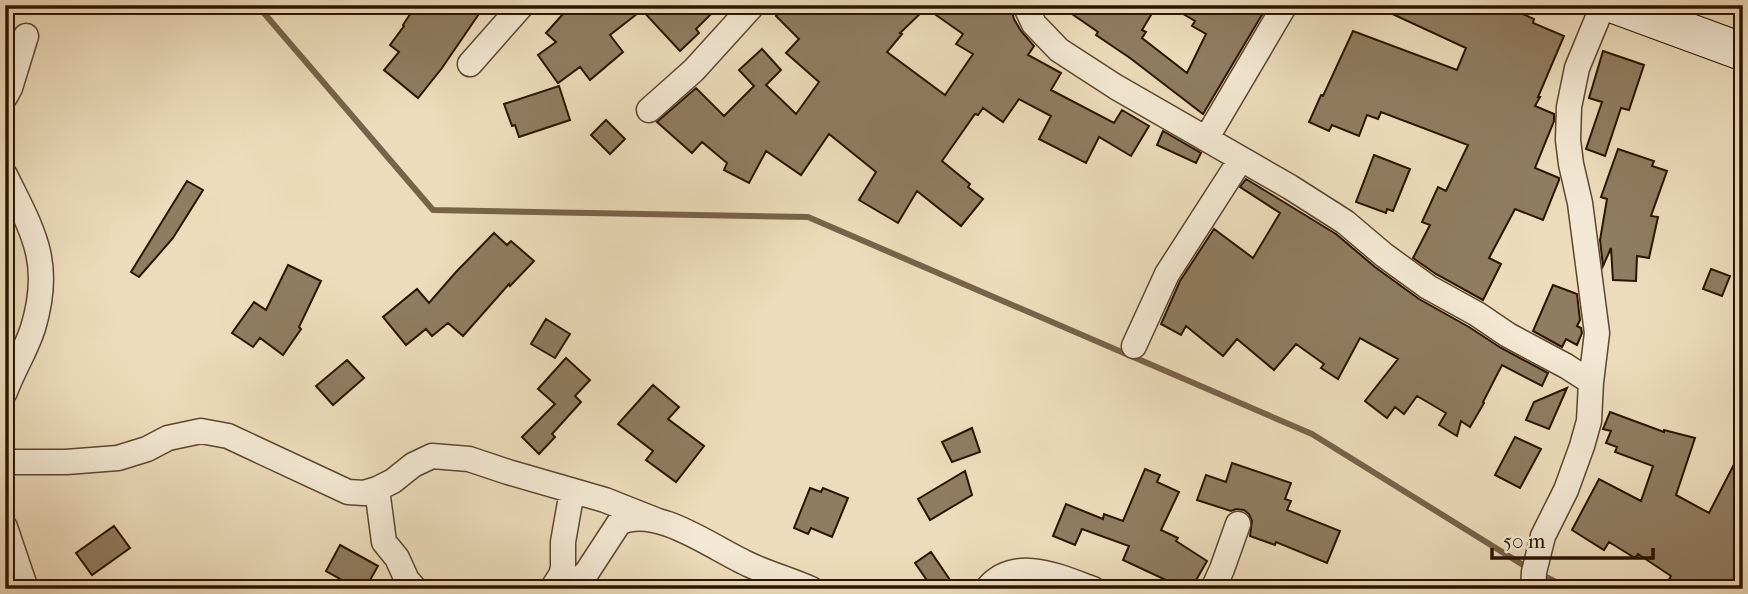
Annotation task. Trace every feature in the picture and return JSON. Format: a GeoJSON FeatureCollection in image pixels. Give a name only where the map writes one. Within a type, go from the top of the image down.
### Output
{"type":"FeatureCollection","features":[{"type":"Feature","properties":{"kind":"street"},"geometry":{"type":"LineString","coordinates":[[470,64],[522,5]]}},
{"type":"Feature","properties":{"kind":"street"},"geometry":{"type":"LineString","coordinates":[[649,110],[694,70],[753,5]]}},
{"type":"Feature","properties":{"kind":"street"},"geometry":{"type":"LineString","coordinates":[[1025,5],[1034,24],[1059,50],[1115,87],[1290,187],[1345,222],[1428,287],[1591,382]]}},
{"type":"Feature","properties":{"kind":"street"},"geometry":{"type":"LineString","coordinates":[[1206,139],[1285,5]]}},
{"type":"Feature","properties":{"kind":"street"},"geometry":{"type":"LineString","coordinates":[[1533,589],[1534,572],[1543,536],[1566,490],[1589,421],[1597,333],[1580,203],[1567,140],[1569,107],[1577,68],[1602,5]]}},
{"type":"Feature","properties":{"kind":"street"},"geometry":{"type":"LineString","coordinates":[[1615,5],[1683,17],[1743,52]]}},
{"type":"Feature","properties":{"kind":"street"},"geometry":{"type":"LineString","coordinates":[[5,97],[26,36]]}},
{"type":"Feature","properties":{"kind":"street"},"geometry":{"type":"LineString","coordinates":[[1134,346],[1167,274],[1241,159]]}},
{"type":"Feature","properties":{"kind":"street"},"geometry":{"type":"LineString","coordinates":[[5,175],[34,238],[40,257],[42,288],[32,329],[5,392]]}},
{"type":"Feature","properties":{"kind":"street"},"geometry":{"type":"LineString","coordinates":[[5,462],[66,462],[118,458],[148,449],[169,438],[201,431],[228,436],[348,492],[364,493],[393,481],[413,465],[432,456],[469,459],[606,500],[680,528],[750,565],[811,589]]}},
{"type":"Feature","properties":{"kind":"street"},"geometry":{"type":"LineString","coordinates":[[377,489],[384,542],[415,589]]}},
{"type":"Feature","properties":{"kind":"street"},"geometry":{"type":"LineString","coordinates":[[552,589],[564,568],[563,542],[572,491]]}},
{"type":"Feature","properties":{"kind":"street"},"geometry":{"type":"LineString","coordinates":[[569,589],[587,572],[619,523],[626,519],[658,521]]}},
{"type":"Feature","properties":{"kind":"street"},"geometry":{"type":"LineString","coordinates":[[1213,589],[1238,524]]}},
{"type":"Feature","properties":{"kind":"street"},"geometry":{"type":"LineString","coordinates":[[5,527],[26,589]]}},
{"type":"Feature","properties":{"kind":"street"},"geometry":{"type":"LineString","coordinates":[[987,589],[1003,574],[1028,570],[1093,589]]}},
{"type":"Feature","properties":{"kind":"building"},"geometry":{"type":"Polygon","coordinates":[[[416,5],[485,5],[418,98],[384,70],[399,52],[390,45],[416,5]]]}},
{"type":"Feature","properties":{"kind":"building"},"geometry":{"type":"Polygon","coordinates":[[[571,5],[720,5],[696,29],[699,33],[680,51],[642,10],[610,35],[623,52],[590,80],[580,67],[558,83],[538,55],[556,42],[546,33],[571,5]]]}},
{"type":"Feature","properties":{"kind":"building"},"geometry":{"type":"Polygon","coordinates":[[[787,5],[1010,5],[1021,31],[1034,46],[1028,55],[1061,73],[1051,90],[1114,123],[1122,110],[1149,126],[1131,156],[1099,137],[1086,163],[1039,139],[1051,116],[1019,99],[1003,122],[983,108],[978,115],[975,114],[942,161],[970,184],[968,187],[983,199],[961,226],[917,191],[898,223],[859,200],[876,172],[829,134],[801,175],[766,151],[749,183],[724,170],[727,163],[702,142],[692,153],[657,122],[696,88],[724,116],[754,86],[739,70],[762,49],[781,70],[766,85],[796,114],[819,82],[786,53],[799,39],[776,16],[787,5]],[[926,8],[900,33],[902,34],[887,52],[945,95],[973,54],[956,44],[963,34],[926,8]]]}},
{"type":"Feature","properties":{"kind":"building"},"geometry":{"type":"Polygon","coordinates":[[[1059,5],[1157,5],[1142,30],[1146,32],[1142,38],[1187,73],[1206,34],[1192,26],[1195,21],[1168,5],[1243,5],[1263,13],[1203,114],[1059,5]]]}},
{"type":"Feature","properties":{"kind":"building"},"geometry":{"type":"Polygon","coordinates":[[[1373,5],[1503,5],[1534,19],[1533,23],[1564,36],[1535,106],[1554,114],[1554,121],[1535,168],[1559,180],[1543,220],[1515,209],[1489,258],[1501,264],[1483,300],[1413,258],[1430,225],[1422,222],[1438,187],[1446,191],[1468,145],[1381,112],[1378,119],[1367,115],[1359,136],[1332,125],[1329,131],[1309,122],[1353,31],[1457,70],[1466,48],[1373,5]]]}},
{"type":"Feature","properties":{"kind":"building"},"geometry":{"type":"Polygon","coordinates":[[[1603,51],[1644,65],[1629,110],[1621,108],[1605,156],[1586,149],[1602,102],[1589,98],[1603,51]]]}},
{"type":"Feature","properties":{"kind":"building"},"geometry":{"type":"Polygon","coordinates":[[[559,86],[570,120],[519,137],[504,104],[559,86]]]}},
{"type":"Feature","properties":{"kind":"building"},"geometry":{"type":"Polygon","coordinates":[[[606,120],[625,139],[610,154],[591,135],[606,120]]]}},
{"type":"Feature","properties":{"kind":"building"},"geometry":{"type":"Polygon","coordinates":[[[1163,131],[1201,153],[1196,163],[1157,145],[1163,131]]]}},
{"type":"Feature","properties":{"kind":"building"},"geometry":{"type":"Polygon","coordinates":[[[1618,149],[1654,161],[1652,166],[1667,171],[1651,216],[1658,217],[1649,258],[1637,256],[1636,281],[1613,280],[1611,248],[1603,266],[1600,240],[1607,199],[1601,197],[1618,149]]]}},
{"type":"Feature","properties":{"kind":"building"},"geometry":{"type":"Polygon","coordinates":[[[1374,155],[1410,169],[1393,211],[1387,209],[1386,213],[1356,202],[1374,155]]]}},
{"type":"Feature","properties":{"kind":"building"},"geometry":{"type":"Polygon","coordinates":[[[1246,179],[1336,234],[1419,299],[1548,373],[1542,386],[1502,365],[1470,427],[1461,421],[1457,436],[1439,425],[1446,413],[1417,396],[1404,414],[1395,407],[1387,418],[1365,401],[1398,359],[1360,338],[1338,379],[1321,368],[1324,364],[1296,344],[1274,370],[1237,339],[1223,356],[1186,326],[1181,335],[1161,324],[1180,281],[1214,229],[1253,258],[1280,213],[1240,187],[1246,179]]]}},
{"type":"Feature","properties":{"kind":"building"},"geometry":{"type":"Polygon","coordinates":[[[187,181],[203,190],[173,238],[139,277],[131,272],[187,181]]]}},
{"type":"Feature","properties":{"kind":"building"},"geometry":{"type":"Polygon","coordinates":[[[494,233],[507,245],[511,241],[534,261],[510,286],[509,284],[463,336],[448,323],[432,336],[426,329],[406,345],[383,317],[417,289],[429,303],[494,233]]]}},
{"type":"Feature","properties":{"kind":"building"},"geometry":{"type":"Polygon","coordinates":[[[288,265],[321,281],[299,327],[301,329],[283,355],[260,338],[253,347],[232,333],[254,302],[266,310],[288,265]]]}},
{"type":"Feature","properties":{"kind":"building"},"geometry":{"type":"Polygon","coordinates":[[[1711,269],[1730,276],[1722,296],[1703,289],[1711,269]]]}},
{"type":"Feature","properties":{"kind":"building"},"geometry":{"type":"Polygon","coordinates":[[[1553,285],[1577,294],[1580,320],[1577,326],[1582,333],[1577,345],[1566,339],[1562,347],[1533,331],[1553,285]]]}},
{"type":"Feature","properties":{"kind":"building"},"geometry":{"type":"Polygon","coordinates":[[[546,319],[570,334],[555,358],[531,344],[546,319]]]}},
{"type":"Feature","properties":{"kind":"building"},"geometry":{"type":"Polygon","coordinates":[[[566,358],[590,380],[575,396],[581,402],[552,434],[555,437],[539,454],[522,437],[555,404],[538,389],[566,358]]]}},
{"type":"Feature","properties":{"kind":"building"},"geometry":{"type":"Polygon","coordinates":[[[347,360],[364,378],[333,405],[316,386],[347,360]]]}},
{"type":"Feature","properties":{"kind":"building"},"geometry":{"type":"Polygon","coordinates":[[[653,385],[679,407],[668,419],[704,446],[676,482],[646,460],[653,451],[618,424],[653,385]]]}},
{"type":"Feature","properties":{"kind":"building"},"geometry":{"type":"Polygon","coordinates":[[[1567,388],[1549,429],[1526,420],[1534,402],[1567,388]]]}},
{"type":"Feature","properties":{"kind":"building"},"geometry":{"type":"Polygon","coordinates":[[[1610,412],[1664,432],[1695,438],[1676,495],[1709,513],[1743,447],[1743,589],[1663,589],[1671,576],[1638,554],[1635,558],[1609,542],[1604,550],[1572,530],[1599,479],[1641,501],[1653,466],[1615,452],[1617,447],[1606,443],[1611,431],[1603,429],[1610,412]]]}},
{"type":"Feature","properties":{"kind":"building"},"geometry":{"type":"Polygon","coordinates":[[[972,428],[980,452],[952,462],[942,442],[972,428]]]}},
{"type":"Feature","properties":{"kind":"building"},"geometry":{"type":"Polygon","coordinates":[[[1515,437],[1541,449],[1520,488],[1495,475],[1515,437]]]}},
{"type":"Feature","properties":{"kind":"building"},"geometry":{"type":"Polygon","coordinates":[[[1232,463],[1291,483],[1285,499],[1291,501],[1287,510],[1340,531],[1327,563],[1276,542],[1275,545],[1250,536],[1252,521],[1244,510],[1231,511],[1197,500],[1206,475],[1226,482],[1232,463]]]}},
{"type":"Feature","properties":{"kind":"building"},"geometry":{"type":"Polygon","coordinates":[[[1145,469],[1160,475],[1157,482],[1179,492],[1161,530],[1178,538],[1176,541],[1207,561],[1191,589],[1180,589],[1123,560],[1129,546],[1082,529],[1075,545],[1053,536],[1066,504],[1103,519],[1104,514],[1123,521],[1145,469]]]}},
{"type":"Feature","properties":{"kind":"building"},"geometry":{"type":"Polygon","coordinates":[[[965,471],[972,495],[930,520],[918,499],[965,471]]]}},
{"type":"Feature","properties":{"kind":"building"},"geometry":{"type":"Polygon","coordinates":[[[810,488],[821,492],[823,488],[848,498],[832,537],[811,528],[808,534],[794,528],[810,488]]]}},
{"type":"Feature","properties":{"kind":"building"},"geometry":{"type":"Polygon","coordinates":[[[114,526],[130,548],[92,575],[76,553],[114,526]]]}},
{"type":"Feature","properties":{"kind":"building"},"geometry":{"type":"Polygon","coordinates":[[[340,545],[378,566],[365,589],[358,589],[326,571],[340,545]]]}},
{"type":"Feature","properties":{"kind":"building"},"geometry":{"type":"Polygon","coordinates":[[[931,552],[950,580],[936,589],[933,589],[915,563],[931,552]]]}},
{"type":"Feature","properties":{"kind":"waterway"},"geometry":{"type":"LineString","coordinates":[[257,5],[433,210],[808,217],[1312,434],[1528,568]]}},
{"type":"Feature","properties":{"kind":"waterway"},"geometry":{"type":"LineString","coordinates":[[1540,574],[1570,589]]}}]}
